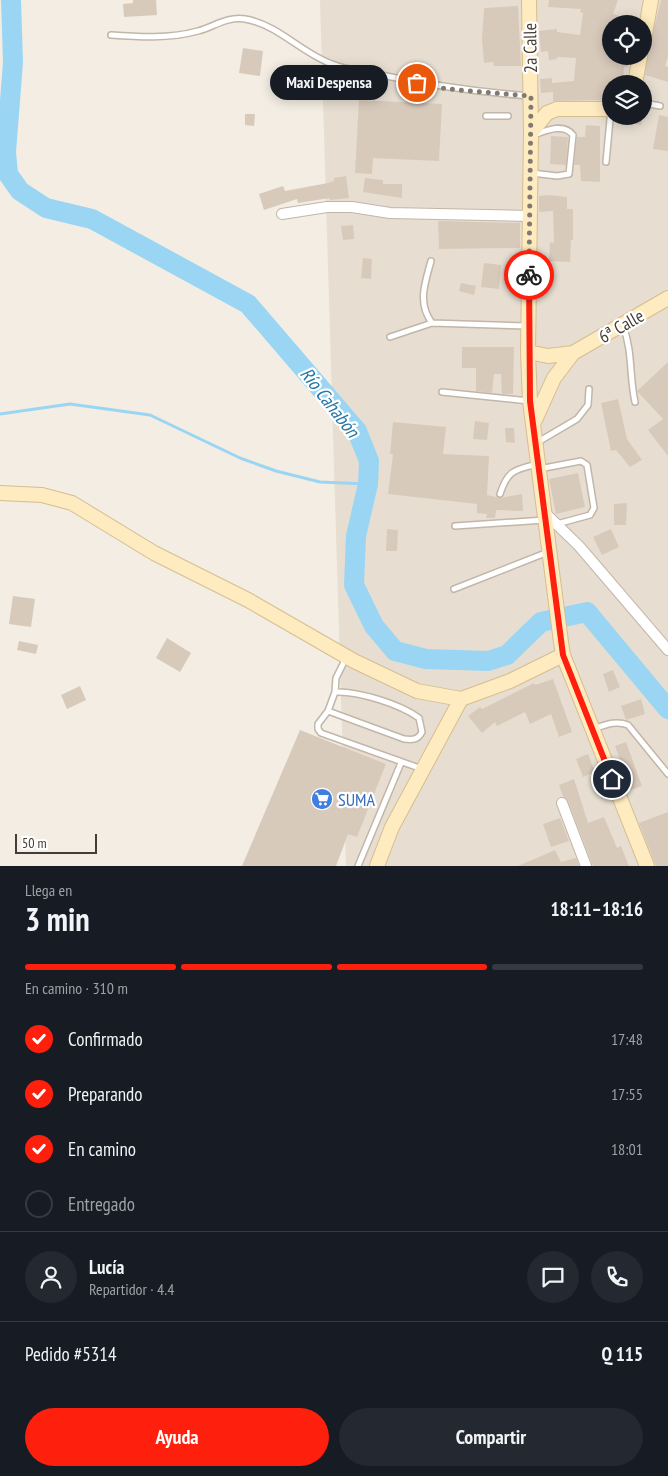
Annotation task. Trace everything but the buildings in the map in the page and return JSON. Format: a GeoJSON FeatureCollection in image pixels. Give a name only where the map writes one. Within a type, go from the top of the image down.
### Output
{"type":"FeatureCollection","features":[{"type":"Feature","properties":{"kind":"main road","name":"2a Calle"},"geometry":{"type":"LineString","coordinates":[[529,0],[531,134],[528,352],[530,401],[538,466],[549,519],[549,552],[562,648],[647,866]]}},
{"type":"Feature","properties":{"kind":"main road"},"geometry":{"type":"LineString","coordinates":[[649,15],[652,0]]}},
{"type":"Feature","properties":{"kind":"main road"},"geometry":{"type":"LineString","coordinates":[[531,134],[547,113],[557,109],[602,109]]}},
{"type":"Feature","properties":{"kind":"main road","name":"6ª Calle"},"geometry":{"type":"LineString","coordinates":[[533,425],[554,378],[573,354],[668,298]]}},
{"type":"Feature","properties":{"kind":"main road","name":"6ª Calle"},"geometry":{"type":"LineString","coordinates":[[528,352],[548,356],[573,354]]}},
{"type":"Feature","properties":{"kind":"main road"},"geometry":{"type":"LineString","coordinates":[[0,493],[42,494],[72,504],[154,553],[248,600],[347,657],[417,691],[461,698],[510,681],[562,648]]}},
{"type":"Feature","properties":{"kind":"main road"},"geometry":{"type":"LineString","coordinates":[[377,866],[392,827],[461,698]]}},
{"type":"Feature","properties":{"kind":"street"},"geometry":{"type":"LineString","coordinates":[[282,214],[326,207],[352,207],[390,213],[529,216]]}},
{"type":"Feature","properties":{"kind":"street"},"geometry":{"type":"LineString","coordinates":[[549,519],[579,546],[668,650]]}},
{"type":"Feature","properties":{"kind":"street"},"geometry":{"type":"LineString","coordinates":[[562,803],[586,866]]}},
{"type":"Feature","properties":{"kind":"lane"},"geometry":{"type":"LineString","coordinates":[[111,35],[141,37],[174,35],[198,31],[229,20],[243,19],[271,28],[291,39],[312,55],[333,65],[448,89],[531,96]]}},
{"type":"Feature","properties":{"kind":"lane"},"geometry":{"type":"LineString","coordinates":[[652,104],[660,106]]}},
{"type":"Feature","properties":{"kind":"lane"},"geometry":{"type":"LineString","coordinates":[[486,116],[508,116]]}},
{"type":"Feature","properties":{"kind":"lane"},"geometry":{"type":"LineString","coordinates":[[606,162],[609,125]]}},
{"type":"Feature","properties":{"kind":"lane"},"geometry":{"type":"LineString","coordinates":[[530,173],[557,176],[569,174],[573,135],[569,130],[562,128],[531,134]]}},
{"type":"Feature","properties":{"kind":"lane"},"geometry":{"type":"LineString","coordinates":[[431,261],[422,291],[424,312],[432,323]]}},
{"type":"Feature","properties":{"kind":"lane"},"geometry":{"type":"LineString","coordinates":[[390,337],[432,323],[528,326]]}},
{"type":"Feature","properties":{"kind":"lane"},"geometry":{"type":"LineString","coordinates":[[623,326],[630,344],[632,385],[635,402]]}},
{"type":"Feature","properties":{"kind":"lane"},"geometry":{"type":"LineString","coordinates":[[535,444],[577,419],[588,405],[589,389]]}},
{"type":"Feature","properties":{"kind":"lane"},"geometry":{"type":"LineString","coordinates":[[442,392],[530,401]]}},
{"type":"Feature","properties":{"kind":"lane"},"geometry":{"type":"LineString","coordinates":[[456,526],[590,515],[593,511],[587,465],[580,461],[538,466],[511,472],[505,480],[500,494]]}},
{"type":"Feature","properties":{"kind":"lane"},"geometry":{"type":"LineString","coordinates":[[454,589],[549,552]]}},
{"type":"Feature","properties":{"kind":"lane"},"geometry":{"type":"LineString","coordinates":[[347,657],[336,678],[335,692],[328,711],[318,724],[318,729],[321,733],[401,763],[423,769]]}},
{"type":"Feature","properties":{"kind":"lane"},"geometry":{"type":"LineString","coordinates":[[328,711],[404,739],[413,740],[419,737],[422,732],[419,718],[408,710],[347,691],[335,692]]}},
{"type":"Feature","properties":{"kind":"lane"},"geometry":{"type":"LineString","coordinates":[[593,729],[614,722],[622,722],[628,725],[668,774]]}},
{"type":"Feature","properties":{"kind":"lane"},"geometry":{"type":"LineString","coordinates":[[358,866],[401,763]]}},
{"type":"Feature","properties":{"kind":"shaded area"},"geometry":{"type":"Polygon","coordinates":[[[320,0],[668,0],[668,866],[346,866],[320,0]]]}},
{"type":"Feature","properties":{"kind":"waterway","name":"Río Cahabón"},"geometry":{"type":"LineString","coordinates":[[11,0],[13,62],[6,152],[8,174],[20,191],[46,208],[92,219],[248,304],[357,431],[369,461],[368,484],[356,536],[354,585],[374,626],[395,651],[426,659],[488,661],[507,655],[541,622],[587,612],[668,709]]}},
{"type":"Feature","properties":{"kind":"waterway"},"geometry":{"type":"LineString","coordinates":[[0,414],[70,404],[150,415],[240,458],[276,471],[320,482],[368,484]]}},
{"type":"Feature","properties":{"kind":"way so far"},"geometry":{"type":"LineString","coordinates":[[417,83],[448,89],[531,96],[529,275]]}},
{"type":"Feature","properties":{"kind":"place","name":"Maxi Despensa"},"geometry":{"type":"Point","coordinates":[417,83]}},
{"type":"Feature","properties":{"kind":"place","name":"SUMA"},"geometry":{"type":"Point","coordinates":[322,799]}},
{"type":"Feature","properties":{"kind":"route"},"geometry":{"type":"LineString","coordinates":[[529,275],[528,352],[530,401],[563,655],[612,779]]}}]}
